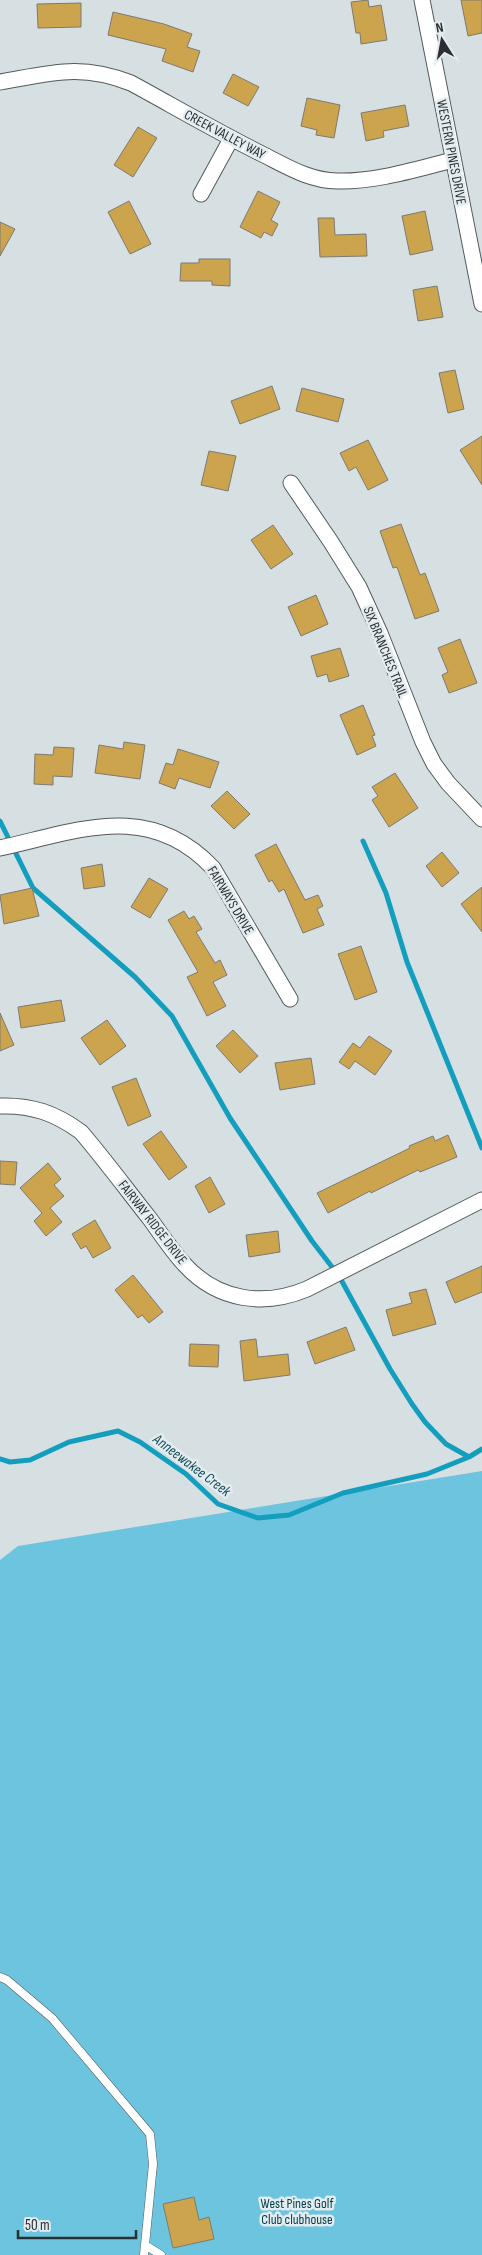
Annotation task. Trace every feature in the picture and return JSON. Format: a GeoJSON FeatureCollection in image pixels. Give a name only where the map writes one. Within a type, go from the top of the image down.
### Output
{"type":"FeatureCollection","features":[{"type":"Feature","properties":{"kind":"street","name":"WESTERN PINES DRIVE"},"geometry":{"type":"LineString","coordinates":[[422,0],[482,304]]}},
{"type":"Feature","properties":{"kind":"street","name":"CREEK VALLEY WAY"},"geometry":{"type":"LineString","coordinates":[[0,82],[58,71],[95,71],[131,83],[231,139],[293,170],[317,179],[336,181],[358,180],[454,160]]}},
{"type":"Feature","properties":{"kind":"street"},"geometry":{"type":"LineString","coordinates":[[201,194],[231,139]]}},
{"type":"Feature","properties":{"kind":"street","name":"SIX BRANCHES TRAIL"},"geometry":{"type":"LineString","coordinates":[[291,483],[359,587],[380,633],[423,742],[434,764],[448,783],[482,819]]}},
{"type":"Feature","properties":{"kind":"street","name":"FAIRWAYS DRIVE"},"geometry":{"type":"LineString","coordinates":[[0,848],[96,827],[119,825],[142,827],[183,842],[200,854],[213,868],[290,999]]}},
{"type":"Feature","properties":{"kind":"street","name":"FAIRWAY RIDGE DRIVE"},"geometry":{"type":"LineString","coordinates":[[0,1106],[20,1105],[44,1110],[66,1121],[80,1132],[96,1150],[185,1265],[213,1286],[247,1298],[265,1300],[282,1298],[308,1289],[482,1200]]}},
{"type":"Feature","properties":{"kind":"lane"},"geometry":{"type":"LineString","coordinates":[[0,1977],[7,1980],[52,2018],[150,2134],[153,2164],[144,2255]]}},
{"type":"Feature","properties":{"kind":"lane"},"geometry":{"type":"LineString","coordinates":[[145,2245],[161,2255]]}},
{"type":"Feature","properties":{"kind":"green space","name":"West Pines Golf Club clubhouse"},"geometry":{"type":"Polygon","coordinates":[[[482,1471],[482,2255],[0,2255],[0,1560],[18,1546],[482,1471]]]}},
{"type":"Feature","properties":{"kind":"building"},"geometry":{"type":"Polygon","coordinates":[[[368,0],[369,7],[381,5],[387,40],[361,44],[360,33],[356,33],[351,2],[368,0]]]}},
{"type":"Feature","properties":{"kind":"building"},"geometry":{"type":"Polygon","coordinates":[[[461,0],[482,0],[482,33],[468,36],[461,0]]]}},
{"type":"Feature","properties":{"kind":"building"},"geometry":{"type":"Polygon","coordinates":[[[81,3],[81,27],[38,28],[37,4],[81,3]]]}},
{"type":"Feature","properties":{"kind":"building"},"geometry":{"type":"Polygon","coordinates":[[[113,12],[164,24],[192,34],[187,47],[200,51],[193,72],[162,61],[166,49],[108,35],[113,12]]]}},
{"type":"Feature","properties":{"kind":"building"},"geometry":{"type":"Polygon","coordinates":[[[233,74],[259,87],[248,106],[223,93],[233,74]]]}},
{"type":"Feature","properties":{"kind":"building"},"geometry":{"type":"Polygon","coordinates":[[[307,98],[340,105],[334,138],[316,135],[317,130],[301,126],[307,98]]]}},
{"type":"Feature","properties":{"kind":"building"},"geometry":{"type":"Polygon","coordinates":[[[405,105],[409,126],[383,131],[384,137],[366,141],[361,113],[405,105]]]}},
{"type":"Feature","properties":{"kind":"building"},"geometry":{"type":"Polygon","coordinates":[[[138,127],[157,138],[133,177],[114,165],[138,127]]]}},
{"type":"Feature","properties":{"kind":"building"},"geometry":{"type":"Polygon","coordinates":[[[258,191],[280,202],[271,220],[278,224],[272,236],[264,232],[261,238],[240,227],[258,191]]]}},
{"type":"Feature","properties":{"kind":"building"},"geometry":{"type":"Polygon","coordinates":[[[129,201],[151,244],[130,254],[108,212],[129,201]]]}},
{"type":"Feature","properties":{"kind":"building"},"geometry":{"type":"Polygon","coordinates":[[[425,211],[433,250],[410,255],[402,216],[425,211]]]}},
{"type":"Feature","properties":{"kind":"building"},"geometry":{"type":"Polygon","coordinates":[[[318,218],[334,218],[335,235],[366,234],[367,256],[320,257],[318,218]]]}},
{"type":"Feature","properties":{"kind":"building"},"geometry":{"type":"Polygon","coordinates":[[[0,222],[15,229],[0,256],[0,222]]]}},
{"type":"Feature","properties":{"kind":"building"},"geometry":{"type":"Polygon","coordinates":[[[199,259],[230,259],[230,286],[212,285],[212,281],[180,281],[181,263],[199,263],[199,259]]]}},
{"type":"Feature","properties":{"kind":"building"},"geometry":{"type":"Polygon","coordinates":[[[437,286],[443,317],[418,321],[413,290],[437,286]]]}},
{"type":"Feature","properties":{"kind":"building"},"geometry":{"type":"Polygon","coordinates":[[[455,370],[464,409],[448,413],[439,373],[455,370]]]}},
{"type":"Feature","properties":{"kind":"building"},"geometry":{"type":"Polygon","coordinates":[[[272,386],[280,409],[240,424],[231,401],[272,386]]]}},
{"type":"Feature","properties":{"kind":"building"},"geometry":{"type":"Polygon","coordinates":[[[302,388],[344,399],[338,422],[296,411],[302,388]]]}},
{"type":"Feature","properties":{"kind":"building"},"geometry":{"type":"Polygon","coordinates":[[[482,436],[482,485],[460,450],[482,436]]]}},
{"type":"Feature","properties":{"kind":"building"},"geometry":{"type":"Polygon","coordinates":[[[368,440],[388,480],[368,490],[356,467],[349,471],[340,453],[368,440]]]}},
{"type":"Feature","properties":{"kind":"building"},"geometry":{"type":"Polygon","coordinates":[[[209,451],[236,456],[228,491],[201,485],[209,451]]]}},
{"type":"Feature","properties":{"kind":"building"},"geometry":{"type":"Polygon","coordinates":[[[401,524],[420,575],[425,573],[439,611],[415,619],[397,567],[393,568],[380,531],[401,524]]]}},
{"type":"Feature","properties":{"kind":"building"},"geometry":{"type":"Polygon","coordinates":[[[273,525],[293,554],[271,569],[251,540],[273,525]]]}},
{"type":"Feature","properties":{"kind":"building"},"geometry":{"type":"Polygon","coordinates":[[[316,595],[328,624],[301,636],[288,607],[316,595]]]}},
{"type":"Feature","properties":{"kind":"building"},"geometry":{"type":"Polygon","coordinates":[[[460,639],[477,683],[449,693],[442,675],[448,672],[438,648],[460,639]]]}},
{"type":"Feature","properties":{"kind":"building"},"geometry":{"type":"Polygon","coordinates":[[[340,648],[349,676],[329,682],[327,674],[317,677],[311,656],[340,648]]]}},
{"type":"Feature","properties":{"kind":"building"},"geometry":{"type":"Polygon","coordinates":[[[363,705],[375,735],[372,736],[376,746],[357,755],[340,715],[363,705]]]}},
{"type":"Feature","properties":{"kind":"building"},"geometry":{"type":"Polygon","coordinates":[[[124,742],[145,745],[140,779],[95,773],[99,745],[123,749],[124,742]]]}},
{"type":"Feature","properties":{"kind":"building"},"geometry":{"type":"Polygon","coordinates":[[[54,747],[74,748],[72,777],[53,776],[53,785],[34,784],[35,754],[53,755],[54,747]]]}},
{"type":"Feature","properties":{"kind":"building"},"geometry":{"type":"Polygon","coordinates":[[[178,749],[219,762],[210,788],[179,778],[175,789],[159,783],[166,763],[173,765],[178,749]]]}},
{"type":"Feature","properties":{"kind":"building"},"geometry":{"type":"Polygon","coordinates":[[[395,773],[418,808],[389,827],[372,800],[378,796],[372,787],[395,773]]]}},
{"type":"Feature","properties":{"kind":"building"},"geometry":{"type":"Polygon","coordinates":[[[227,791],[250,814],[234,829],[211,806],[227,791]]]}},
{"type":"Feature","properties":{"kind":"building"},"geometry":{"type":"Polygon","coordinates":[[[276,844],[305,900],[318,895],[323,906],[317,909],[324,925],[303,933],[284,889],[279,892],[272,880],[269,882],[255,855],[276,844]]]}},
{"type":"Feature","properties":{"kind":"building"},"geometry":{"type":"Polygon","coordinates":[[[442,852],[459,873],[442,887],[426,866],[442,852]]]}},
{"type":"Feature","properties":{"kind":"building"},"geometry":{"type":"Polygon","coordinates":[[[102,864],[105,886],[84,889],[81,868],[102,864]]]}},
{"type":"Feature","properties":{"kind":"building"},"geometry":{"type":"Polygon","coordinates":[[[149,878],[168,889],[150,918],[131,907],[149,878]]]}},
{"type":"Feature","properties":{"kind":"building"},"geometry":{"type":"Polygon","coordinates":[[[482,887],[482,932],[461,904],[482,887]]]}},
{"type":"Feature","properties":{"kind":"building"},"geometry":{"type":"Polygon","coordinates":[[[32,888],[39,916],[4,924],[0,895],[32,888]]]}},
{"type":"Feature","properties":{"kind":"building"},"geometry":{"type":"Polygon","coordinates":[[[184,911],[189,919],[194,916],[202,929],[196,932],[215,963],[220,960],[227,975],[213,982],[226,1006],[207,1016],[187,977],[198,972],[168,920],[184,911]]]}},
{"type":"Feature","properties":{"kind":"building"},"geometry":{"type":"Polygon","coordinates":[[[361,946],[377,992],[355,1000],[338,954],[361,946]]]}},
{"type":"Feature","properties":{"kind":"building"},"geometry":{"type":"Polygon","coordinates":[[[61,1000],[65,1021],[21,1028],[18,1007],[61,1000]]]}},
{"type":"Feature","properties":{"kind":"building"},"geometry":{"type":"Polygon","coordinates":[[[0,1013],[14,1045],[0,1051],[0,1013]]]}},
{"type":"Feature","properties":{"kind":"building"},"geometry":{"type":"Polygon","coordinates":[[[107,1020],[126,1046],[100,1065],[81,1038],[107,1020]]]}},
{"type":"Feature","properties":{"kind":"building"},"geometry":{"type":"Polygon","coordinates":[[[233,1030],[258,1056],[240,1073],[216,1046],[233,1030]]]}},
{"type":"Feature","properties":{"kind":"building"},"geometry":{"type":"Polygon","coordinates":[[[369,1036],[392,1051],[375,1075],[355,1061],[349,1069],[339,1062],[353,1043],[360,1048],[369,1036]]]}},
{"type":"Feature","properties":{"kind":"building"},"geometry":{"type":"Polygon","coordinates":[[[311,1058],[315,1084],[280,1090],[275,1063],[311,1058]]]}},
{"type":"Feature","properties":{"kind":"building"},"geometry":{"type":"Polygon","coordinates":[[[136,1078],[151,1116],[128,1126],[112,1087],[136,1078]]]}},
{"type":"Feature","properties":{"kind":"building"},"geometry":{"type":"Polygon","coordinates":[[[161,1131],[187,1167],[169,1180],[143,1144],[161,1131]]]}},
{"type":"Feature","properties":{"kind":"building"},"geometry":{"type":"Polygon","coordinates":[[[448,1135],[457,1157],[420,1172],[418,1170],[371,1193],[370,1191],[328,1213],[317,1193],[410,1148],[409,1146],[433,1136],[435,1141],[448,1135]]]}},
{"type":"Feature","properties":{"kind":"building"},"geometry":{"type":"Polygon","coordinates":[[[0,1161],[17,1162],[15,1185],[0,1184],[0,1161]]]}},
{"type":"Feature","properties":{"kind":"building"},"geometry":{"type":"Polygon","coordinates":[[[48,1163],[61,1179],[54,1185],[64,1196],[50,1208],[62,1222],[46,1236],[34,1221],[42,1213],[20,1188],[48,1163]]]}},
{"type":"Feature","properties":{"kind":"building"},"geometry":{"type":"Polygon","coordinates":[[[210,1177],[225,1204],[209,1213],[195,1186],[210,1177]]]}},
{"type":"Feature","properties":{"kind":"building"},"geometry":{"type":"Polygon","coordinates":[[[95,1220],[111,1248],[93,1258],[86,1246],[81,1249],[72,1234],[95,1220]]]}},
{"type":"Feature","properties":{"kind":"building"},"geometry":{"type":"Polygon","coordinates":[[[278,1231],[280,1252],[249,1257],[246,1235],[278,1231]]]}},
{"type":"Feature","properties":{"kind":"building"},"geometry":{"type":"Polygon","coordinates":[[[482,1266],[482,1292],[455,1303],[446,1282],[482,1266]]]}},
{"type":"Feature","properties":{"kind":"building"},"geometry":{"type":"Polygon","coordinates":[[[133,1275],[163,1312],[149,1323],[142,1315],[138,1318],[115,1290],[133,1275]]]}},
{"type":"Feature","properties":{"kind":"building"},"geometry":{"type":"Polygon","coordinates":[[[426,1289],[436,1324],[393,1336],[386,1310],[412,1303],[409,1293],[426,1289]]]}},
{"type":"Feature","properties":{"kind":"building"},"geometry":{"type":"Polygon","coordinates":[[[346,1327],[355,1350],[315,1364],[307,1342],[346,1327]]]}},
{"type":"Feature","properties":{"kind":"building"},"geometry":{"type":"Polygon","coordinates":[[[256,1339],[258,1357],[288,1354],[290,1375],[244,1381],[240,1341],[256,1339]]]}},
{"type":"Feature","properties":{"kind":"building"},"geometry":{"type":"Polygon","coordinates":[[[190,1344],[219,1345],[218,1367],[189,1366],[190,1344]]]}},
{"type":"Feature","properties":{"kind":"building"},"geometry":{"type":"Polygon","coordinates":[[[194,2197],[199,2220],[209,2217],[214,2239],[173,2248],[163,2204],[194,2197]]]}},
{"type":"Feature","properties":{"kind":"waterway"},"geometry":{"type":"LineString","coordinates":[[0,821],[33,888],[135,977],[172,1016],[230,1118],[312,1241],[339,1276],[390,1369],[412,1404],[425,1422],[446,1444],[469,1457]]}},
{"type":"Feature","properties":{"kind":"waterway"},"geometry":{"type":"LineString","coordinates":[[363,841],[386,893],[407,962],[482,1148]]}},
{"type":"Feature","properties":{"kind":"waterway","name":"Anneewakee Creek"},"geometry":{"type":"LineString","coordinates":[[0,1459],[10,1462],[30,1460],[69,1442],[118,1431],[140,1442],[186,1474],[218,1504],[258,1518],[289,1515],[343,1493],[427,1474],[469,1457],[482,1449]]}}]}
